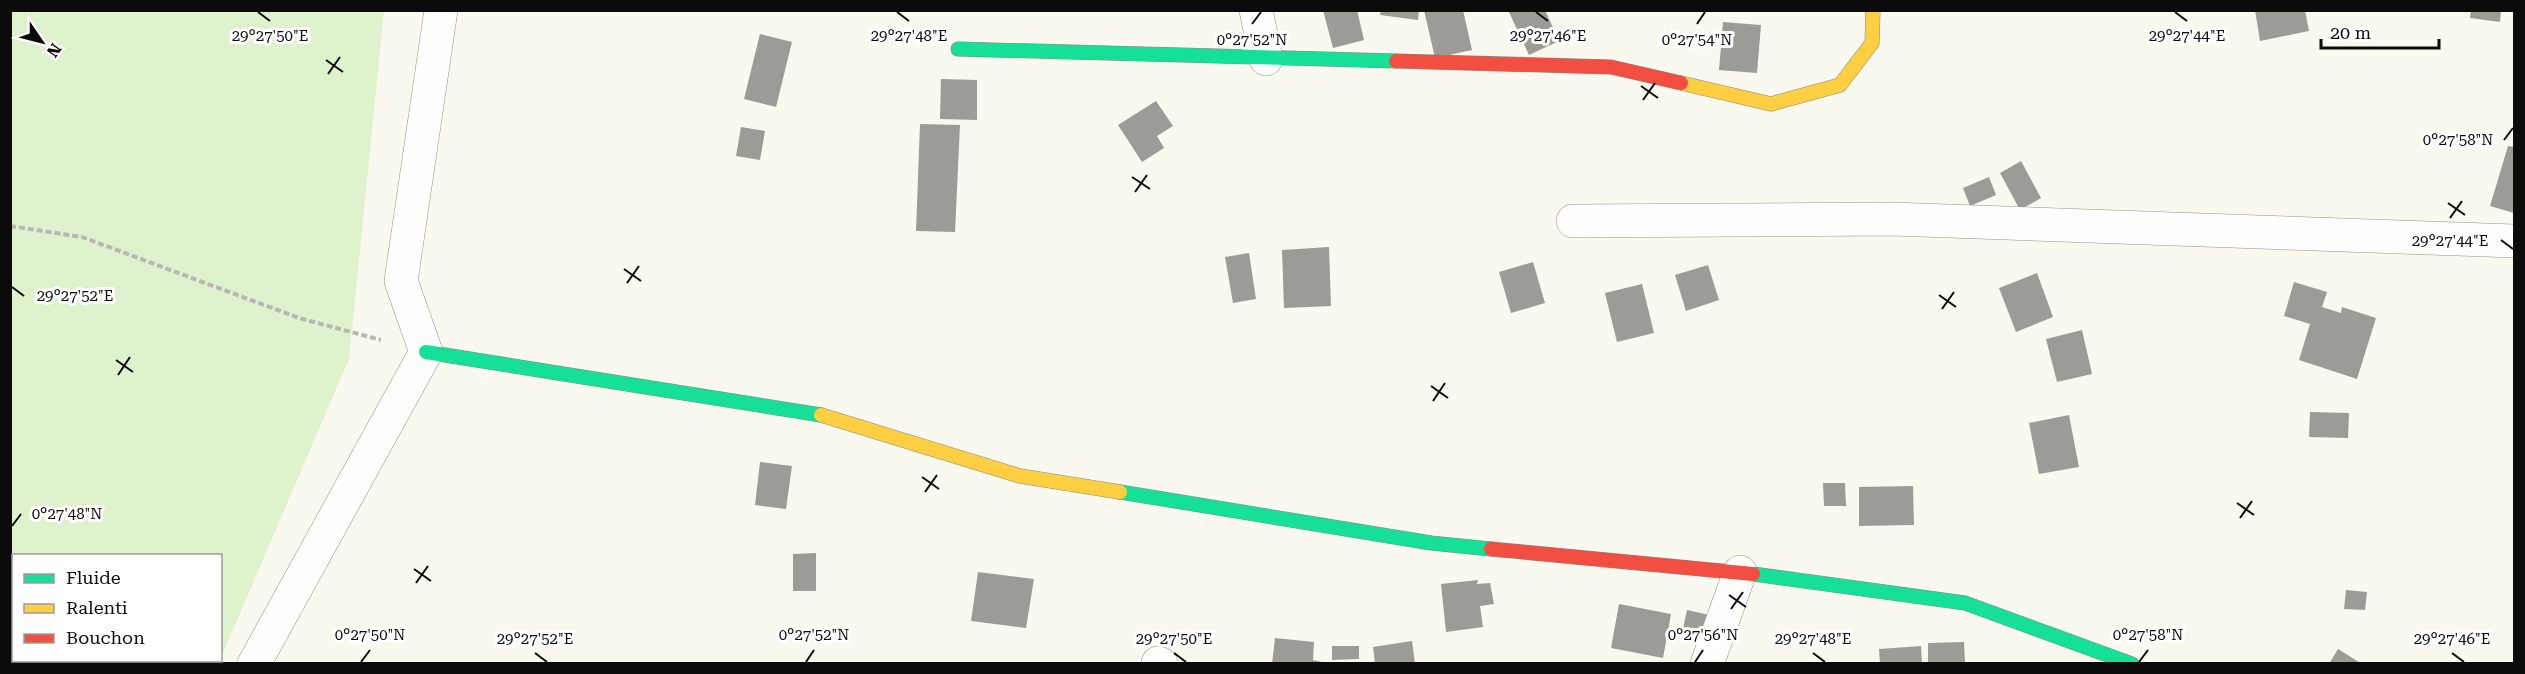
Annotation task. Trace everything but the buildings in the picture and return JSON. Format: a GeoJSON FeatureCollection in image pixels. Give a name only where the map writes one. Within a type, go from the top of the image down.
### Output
{"type":"FeatureCollection","features":[{"type":"Feature","properties":{"kind":"street"},"geometry":{"type":"LineString","coordinates":[[254,663],[426,352],[401,281],[441,10]]}},
{"type":"Feature","properties":{"kind":"street"},"geometry":{"type":"LineString","coordinates":[[1256,10],[1266,59]]}},
{"type":"Feature","properties":{"kind":"street"},"geometry":{"type":"LineString","coordinates":[[958,49],[1611,67],[1771,104],[1840,85],[1872,43],[1873,10]]}},
{"type":"Feature","properties":{"kind":"street"},"geometry":{"type":"LineString","coordinates":[[1573,221],[1892,219],[2514,241]]}},
{"type":"Feature","properties":{"kind":"street"},"geometry":{"type":"LineString","coordinates":[[426,352],[819,414],[1020,476],[1431,543],[1740,572],[1965,603],[2132,663]]}},
{"type":"Feature","properties":{"kind":"street"},"geometry":{"type":"LineString","coordinates":[[1707,663],[1740,572]]}},
{"type":"Feature","properties":{"kind":"path"},"geometry":{"type":"LineString","coordinates":[[10,226],[82,237],[299,318],[426,352]]}},
{"type":"Feature","properties":{"kind":"green space"},"geometry":{"type":"Polygon","coordinates":[[[10,11],[384,11],[349,359],[222,656],[222,554],[12,554],[12,662],[219,662],[11,663],[10,11]]]}},
{"type":"Feature","properties":{"kind":"traffic: fast"},"geometry":{"type":"LineString","coordinates":[[958,49],[1396,61]]}},
{"type":"Feature","properties":{"kind":"traffic: fast"},"geometry":{"type":"LineString","coordinates":[[426,352],[821,415]]}},
{"type":"Feature","properties":{"kind":"traffic: fast"},"geometry":{"type":"LineString","coordinates":[[1120,492],[1431,543],[1491,549]]}},
{"type":"Feature","properties":{"kind":"traffic: fast"},"geometry":{"type":"LineString","coordinates":[[1753,574],[1965,603],[2132,664]]}},
{"type":"Feature","properties":{"kind":"traffic: slow"},"geometry":{"type":"LineString","coordinates":[[1681,83],[1771,104],[1840,85],[1872,43],[1873,10]]}},
{"type":"Feature","properties":{"kind":"traffic: slow"},"geometry":{"type":"LineString","coordinates":[[821,415],[1020,476],[1120,492]]}},
{"type":"Feature","properties":{"kind":"traffic: jam"},"geometry":{"type":"LineString","coordinates":[[1396,61],[1611,67],[1681,83]]}},
{"type":"Feature","properties":{"kind":"traffic: jam"},"geometry":{"type":"LineString","coordinates":[[1491,549],[1753,574]]}}]}
